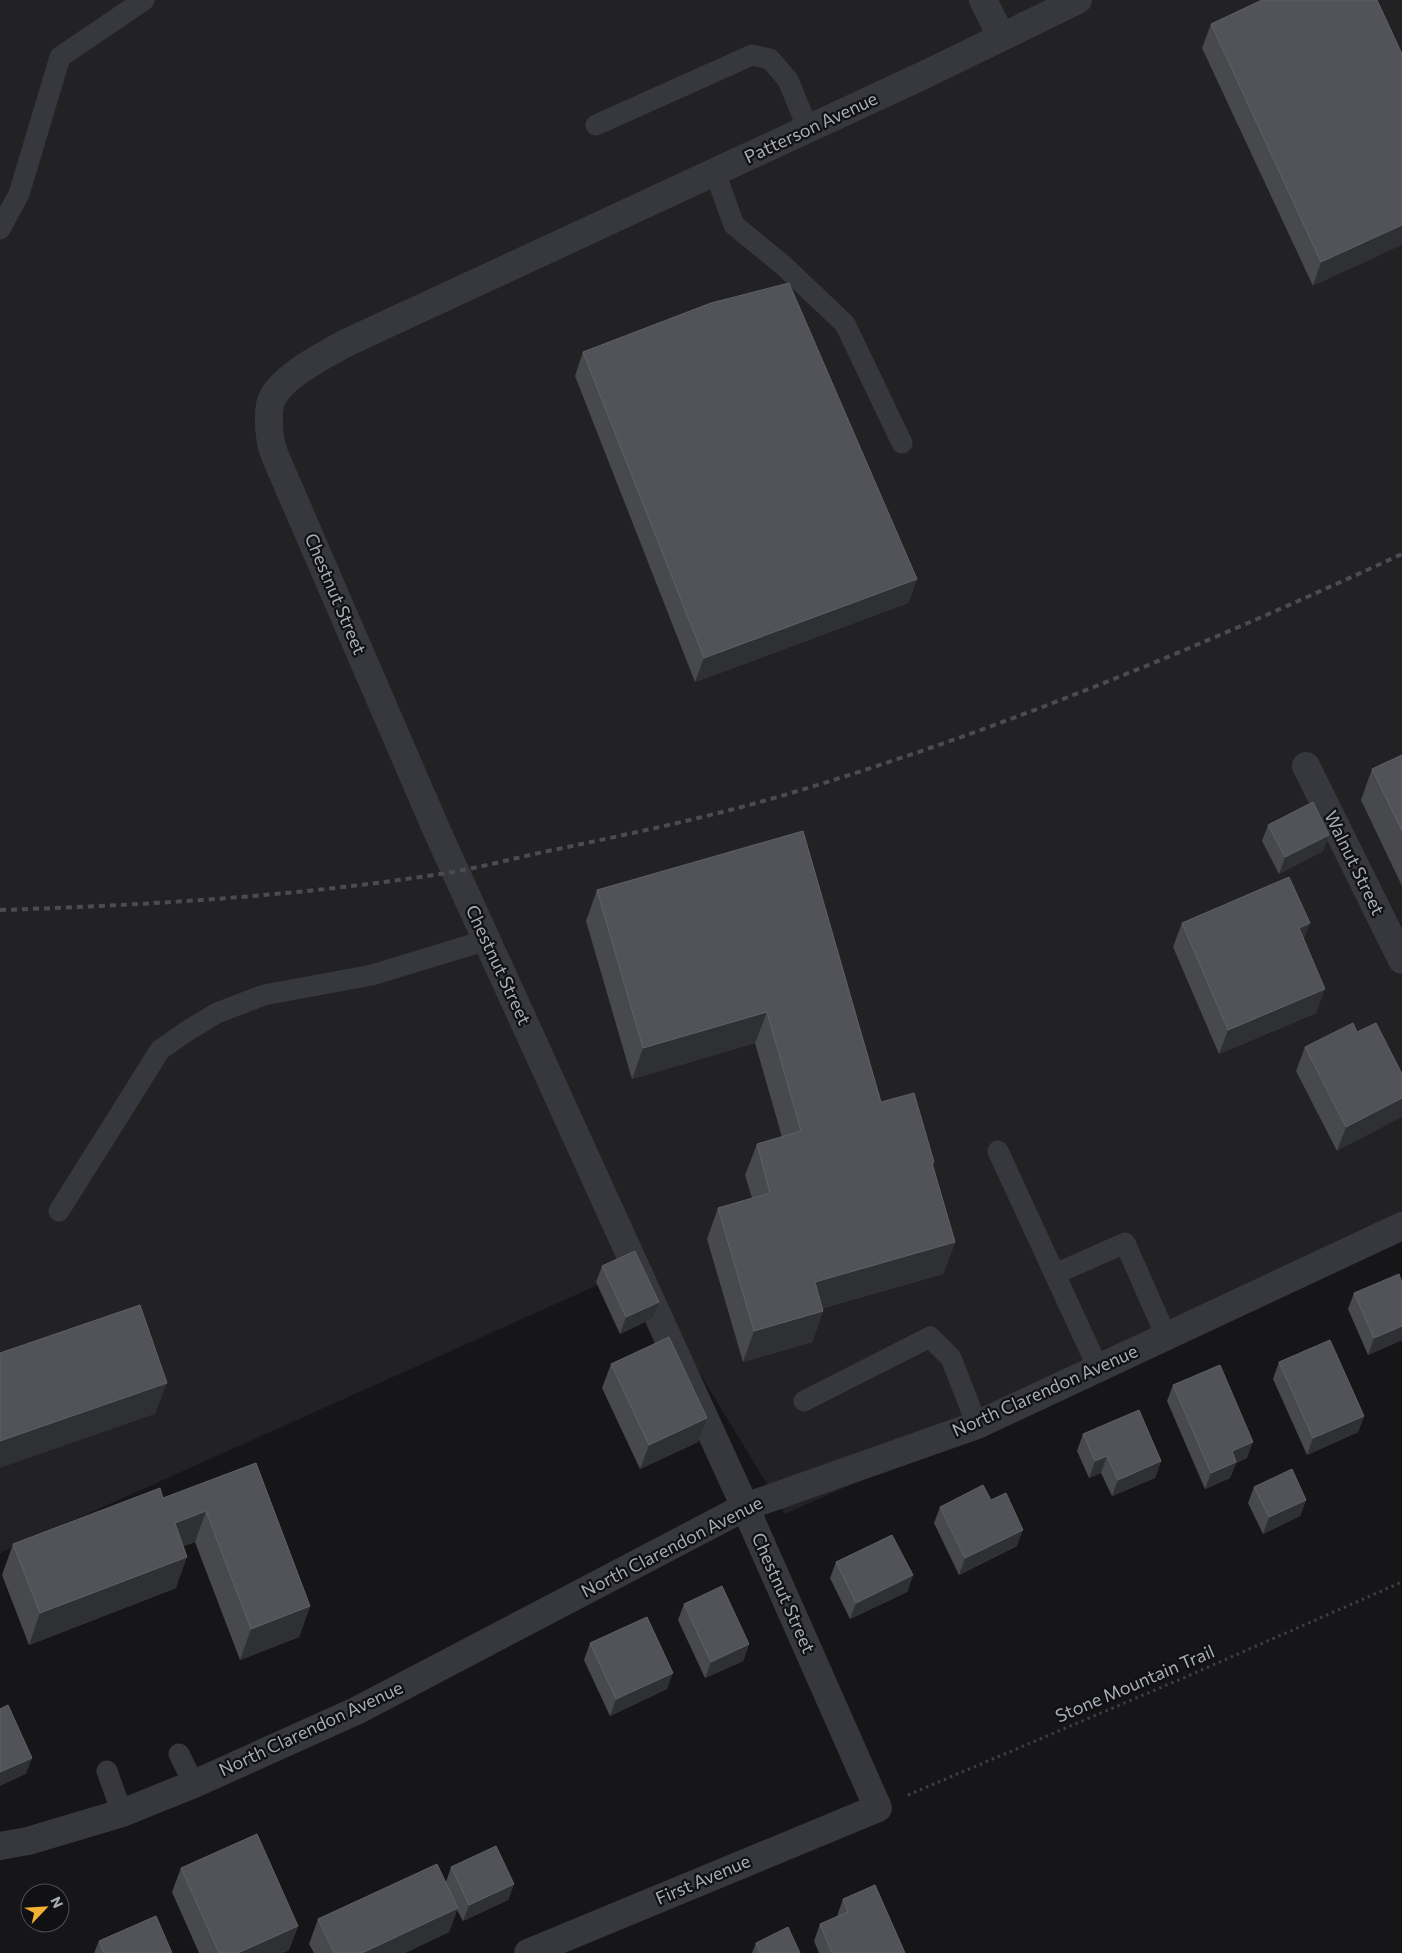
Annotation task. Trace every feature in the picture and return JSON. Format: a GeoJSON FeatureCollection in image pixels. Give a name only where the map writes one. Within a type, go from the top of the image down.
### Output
{"type":"FeatureCollection","features":[{"type":"Feature","properties":{"kind":"street"},"geometry":{"type":"LineString","coordinates":[[983,0],[1001,36]]}},
{"type":"Feature","properties":{"kind":"street","name":"Patterson Avenue"},"geometry":{"type":"LineString","coordinates":[[543,253],[924,75],[1078,0]]}},
{"type":"Feature","properties":{"kind":"street","name":"Chestnut Street"},"geometry":{"type":"LineString","coordinates":[[543,253],[346,343],[303,367],[283,384],[270,403],[269,422],[272,444],[282,472],[437,831],[745,1507],[878,1808]]}},
{"type":"Feature","properties":{"kind":"street","name":"Walnut Street"},"geometry":{"type":"LineString","coordinates":[[1306,766],[1402,960]]}},
{"type":"Feature","properties":{"kind":"street","name":"North Clarendon Avenue"},"geometry":{"type":"LineString","coordinates":[[0,1846],[28,1841],[122,1813],[194,1784],[356,1711],[745,1507],[976,1425],[1402,1226]]}},
{"type":"Feature","properties":{"kind":"street","name":"First Avenue"},"geometry":{"type":"LineString","coordinates":[[528,1953],[878,1808]]}},
{"type":"Feature","properties":{"kind":"lane"},"geometry":{"type":"LineString","coordinates":[[0,229],[19,194],[60,57],[144,0]]}},
{"type":"Feature","properties":{"kind":"lane"},"geometry":{"type":"LineString","coordinates":[[596,126],[752,55],[770,59],[788,80],[808,129]]}},
{"type":"Feature","properties":{"kind":"lane"},"geometry":{"type":"LineString","coordinates":[[715,172],[734,225],[784,266],[845,324],[902,443]]}},
{"type":"Feature","properties":{"kind":"lane"},"geometry":{"type":"LineString","coordinates":[[59,1211],[160,1050],[217,1013],[264,995],[372,975],[487,940]]}},
{"type":"Feature","properties":{"kind":"lane"},"geometry":{"type":"LineString","coordinates":[[998,1151],[1098,1368]]}},
{"type":"Feature","properties":{"kind":"lane"},"geometry":{"type":"LineString","coordinates":[[1055,1274],[1125,1243],[1166,1336]]}},
{"type":"Feature","properties":{"kind":"lane"},"geometry":{"type":"LineString","coordinates":[[804,1402],[930,1337],[951,1358],[976,1425]]}},
{"type":"Feature","properties":{"kind":"lane"},"geometry":{"type":"LineString","coordinates":[[179,1754],[194,1784]]}},
{"type":"Feature","properties":{"kind":"lane"},"geometry":{"type":"LineString","coordinates":[[107,1772],[122,1813]]}},
{"type":"Feature","properties":{"kind":"path","name":"Stone Mountain Trail"},"geometry":{"type":"LineString","coordinates":[[878,1808],[973,1769],[1402,1582]]}},
{"type":"Feature","properties":{"kind":"shaded area"},"geometry":{"type":"Polygon","coordinates":[[[0,0],[1402,0],[1402,1240],[785,1514],[636,1268],[0,1553],[0,0]]]}},
{"type":"Feature","properties":{"kind":"building"},"geometry":{"type":"Polygon","coordinates":[[[1262,0],[1377,0],[1402,54],[1402,225],[1321,262],[1211,24],[1262,0]]]}},
{"type":"Feature","properties":{"kind":"building"},"geometry":{"type":"Polygon","coordinates":[[[789,283],[917,579],[704,658],[583,352],[711,303],[789,283]]]}},
{"type":"Feature","properties":{"kind":"building"},"geometry":{"type":"Polygon","coordinates":[[[1402,755],[1402,831],[1372,769],[1402,755]]]}},
{"type":"Feature","properties":{"kind":"building"},"geometry":{"type":"Polygon","coordinates":[[[1313,802],[1329,835],[1285,857],[1268,825],[1313,802]]]}},
{"type":"Feature","properties":{"kind":"building"},"geometry":{"type":"Polygon","coordinates":[[[803,831],[881,1102],[914,1093],[955,1242],[815,1282],[823,1311],[754,1331],[718,1208],[770,1193],[757,1144],[801,1131],[767,1012],[643,1048],[597,890],[803,831]]]}},
{"type":"Feature","properties":{"kind":"building"},"geometry":{"type":"Polygon","coordinates":[[[1289,877],[1310,923],[1299,928],[1325,989],[1228,1030],[1182,923],[1289,877]]]}},
{"type":"Feature","properties":{"kind":"building"},"geometry":{"type":"Polygon","coordinates":[[[1353,1023],[1357,1032],[1376,1023],[1402,1074],[1402,1098],[1346,1127],[1305,1047],[1353,1023]]]}},
{"type":"Feature","properties":{"kind":"building"},"geometry":{"type":"Polygon","coordinates":[[[635,1251],[659,1302],[626,1317],[602,1266],[635,1251]]]}},
{"type":"Feature","properties":{"kind":"building"},"geometry":{"type":"Polygon","coordinates":[[[1399,1274],[1402,1283],[1402,1326],[1374,1338],[1354,1293],[1399,1274]]]}},
{"type":"Feature","properties":{"kind":"building"},"geometry":{"type":"Polygon","coordinates":[[[140,1305],[167,1383],[0,1441],[0,1353],[140,1305]]]}},
{"type":"Feature","properties":{"kind":"building"},"geometry":{"type":"Polygon","coordinates":[[[669,1337],[707,1418],[649,1445],[611,1364],[669,1337]]]}},
{"type":"Feature","properties":{"kind":"building"},"geometry":{"type":"Polygon","coordinates":[[[1330,1340],[1364,1416],[1313,1438],[1279,1362],[1330,1340]]]}},
{"type":"Feature","properties":{"kind":"building"},"geometry":{"type":"Polygon","coordinates":[[[1220,1365],[1253,1442],[1232,1451],[1236,1462],[1211,1473],[1173,1385],[1220,1365]]]}},
{"type":"Feature","properties":{"kind":"building"},"geometry":{"type":"Polygon","coordinates":[[[1139,1410],[1161,1461],[1118,1480],[1107,1456],[1095,1461],[1083,1434],[1139,1410]]]}},
{"type":"Feature","properties":{"kind":"building"},"geometry":{"type":"Polygon","coordinates":[[[256,1463],[310,1606],[251,1629],[206,1511],[175,1523],[187,1557],[40,1613],[13,1544],[160,1488],[163,1498],[256,1463]]]}},
{"type":"Feature","properties":{"kind":"building"},"geometry":{"type":"Polygon","coordinates":[[[1292,1469],[1306,1500],[1269,1517],[1254,1487],[1292,1469]]]}},
{"type":"Feature","properties":{"kind":"building"},"geometry":{"type":"Polygon","coordinates":[[[983,1485],[991,1500],[1006,1493],[1023,1530],[965,1558],[940,1507],[983,1485]]]}},
{"type":"Feature","properties":{"kind":"building"},"geometry":{"type":"Polygon","coordinates":[[[892,1535],[913,1575],[856,1603],[836,1562],[892,1535]]]}},
{"type":"Feature","properties":{"kind":"building"},"geometry":{"type":"Polygon","coordinates":[[[722,1586],[749,1644],[711,1662],[684,1604],[722,1586]]]}},
{"type":"Feature","properties":{"kind":"building"},"geometry":{"type":"Polygon","coordinates":[[[647,1617],[673,1673],[616,1699],[590,1643],[647,1617]]]}},
{"type":"Feature","properties":{"kind":"building"},"geometry":{"type":"Polygon","coordinates":[[[8,1705],[32,1758],[0,1772],[0,1709],[8,1705]]]}},
{"type":"Feature","properties":{"kind":"building"},"geometry":{"type":"Polygon","coordinates":[[[257,1834],[298,1926],[238,1953],[219,1953],[181,1868],[257,1834]]]}},
{"type":"Feature","properties":{"kind":"building"},"geometry":{"type":"Polygon","coordinates":[[[496,1846],[514,1884],[469,1905],[451,1867],[496,1846]]]}},
{"type":"Feature","properties":{"kind":"building"},"geometry":{"type":"Polygon","coordinates":[[[437,1864],[458,1908],[362,1953],[334,1953],[318,1919],[437,1864]]]}},
{"type":"Feature","properties":{"kind":"building"},"geometry":{"type":"Polygon","coordinates":[[[875,1885],[905,1953],[832,1953],[820,1924],[848,1912],[843,1899],[875,1885]]]}},
{"type":"Feature","properties":{"kind":"building"},"geometry":{"type":"Polygon","coordinates":[[[156,1916],[172,1953],[104,1953],[99,1941],[156,1916]]]}},
{"type":"Feature","properties":{"kind":"building"},"geometry":{"type":"Polygon","coordinates":[[[788,1927],[800,1953],[760,1953],[756,1943],[788,1927]]]}},
{"type":"Feature","properties":{"kind":"railway"},"geometry":{"type":"LineString","coordinates":[[0,910],[227,898],[397,880],[465,870],[639,832],[724,811],[781,796],[861,771],[1018,716],[1173,655],[1402,554]]}}]}
